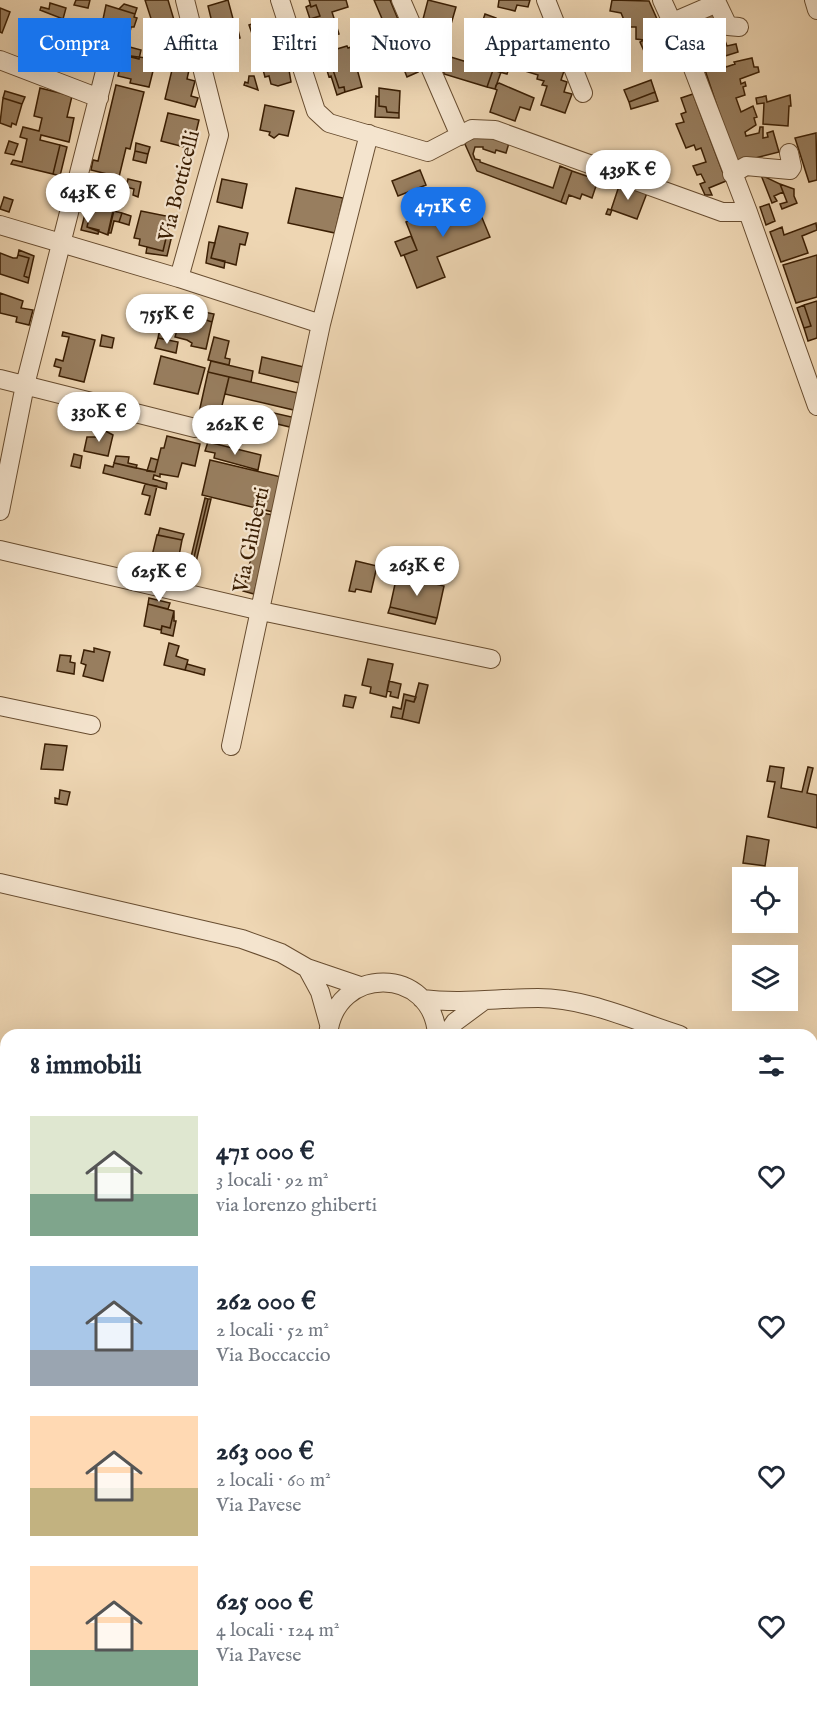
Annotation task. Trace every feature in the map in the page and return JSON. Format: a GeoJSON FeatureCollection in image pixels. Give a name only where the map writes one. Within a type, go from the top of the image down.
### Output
{"type":"FeatureCollection","features":[{"type":"Feature","properties":{"kind":"street","name":"Via Botticelli"},"geometry":{"type":"LineString","coordinates":[[179,278],[219,135],[185,0]]}},
{"type":"Feature","properties":{"kind":"street"},"geometry":{"type":"LineString","coordinates":[[280,0],[316,111],[329,123],[428,152],[472,129],[495,129],[722,212],[748,212]]}},
{"type":"Feature","properties":{"kind":"street"},"geometry":{"type":"LineString","coordinates":[[401,0],[460,136]]}},
{"type":"Feature","properties":{"kind":"street"},"geometry":{"type":"LineString","coordinates":[[546,0],[583,93]]}},
{"type":"Feature","properties":{"kind":"street"},"geometry":{"type":"LineString","coordinates":[[662,0],[671,18]]}},
{"type":"Feature","properties":{"kind":"street"},"geometry":{"type":"LineString","coordinates":[[814,0],[817,10]]}},
{"type":"Feature","properties":{"kind":"street"},"geometry":{"type":"LineString","coordinates":[[680,18],[717,3],[724,18]]}},
{"type":"Feature","properties":{"kind":"street"},"geometry":{"type":"LineString","coordinates":[[726,22],[728,26],[739,27]]}},
{"type":"Feature","properties":{"kind":"street"},"geometry":{"type":"LineString","coordinates":[[0,60],[99,98]]}},
{"type":"Feature","properties":{"kind":"street"},"geometry":{"type":"LineString","coordinates":[[0,511],[25,385],[105,72]]}},
{"type":"Feature","properties":{"kind":"street"},"geometry":{"type":"LineString","coordinates":[[693,72],[748,212],[817,406]]}},
{"type":"Feature","properties":{"kind":"street","name":"Via Ghiberti"},"geometry":{"type":"LineString","coordinates":[[231,746],[321,324],[369,134]]}},
{"type":"Feature","properties":{"kind":"street"},"geometry":{"type":"LineString","coordinates":[[732,174],[746,166],[790,170],[792,166],[789,153]]}},
{"type":"Feature","properties":{"kind":"street"},"geometry":{"type":"LineString","coordinates":[[0,225],[179,278],[321,324]]}},
{"type":"Feature","properties":{"kind":"street"},"geometry":{"type":"LineString","coordinates":[[0,379],[195,428]]}},
{"type":"Feature","properties":{"kind":"street"},"geometry":{"type":"LineString","coordinates":[[0,550],[261,611],[490,658]]}},
{"type":"Feature","properties":{"kind":"street"},"geometry":{"type":"LineString","coordinates":[[0,706],[91,725]]}},
{"type":"Feature","properties":{"kind":"street"},"geometry":{"type":"LineString","coordinates":[[0,883],[242,939],[281,953],[307,968],[360,986]]}},
{"type":"Feature","properties":{"kind":"street"},"geometry":{"type":"LineString","coordinates":[[307,968],[320,992],[328,1029]]}},
{"type":"Feature","properties":{"kind":"street"},"geometry":{"type":"LineString","coordinates":[[328,1029],[340,1002],[360,986],[376,982],[393,982],[409,988],[422,999],[432,1013],[436,1029]]}},
{"type":"Feature","properties":{"kind":"street"},"geometry":{"type":"LineString","coordinates":[[422,999],[482,1002],[539,998],[586,1005],[661,1029]]}},
{"type":"Feature","properties":{"kind":"street"},"geometry":{"type":"LineString","coordinates":[[451,1029],[482,1002]]}},
{"type":"Feature","properties":{"kind":"building"},"geometry":{"type":"Polygon","coordinates":[[[76,0],[90,0],[88,8],[74,5],[76,0]]]}},
{"type":"Feature","properties":{"kind":"building"},"geometry":{"type":"Polygon","coordinates":[[[145,0],[168,0],[173,18],[151,18],[145,0]]]}},
{"type":"Feature","properties":{"kind":"building"},"geometry":{"type":"Polygon","coordinates":[[[228,0],[233,18],[211,18],[208,6],[228,0]]]}},
{"type":"Feature","properties":{"kind":"building"},"geometry":{"type":"Polygon","coordinates":[[[309,0],[346,0],[348,7],[332,12],[334,18],[313,18],[320,16],[316,5],[311,7],[309,0]]]}},
{"type":"Feature","properties":{"kind":"building"},"geometry":{"type":"Polygon","coordinates":[[[374,0],[390,0],[397,18],[382,18],[374,0]]]}},
{"type":"Feature","properties":{"kind":"building"},"geometry":{"type":"Polygon","coordinates":[[[428,0],[456,7],[452,21],[452,18],[423,18],[428,0]]]}},
{"type":"Feature","properties":{"kind":"building"},"geometry":{"type":"Polygon","coordinates":[[[499,0],[530,0],[528,7],[517,5],[515,11],[498,7],[499,0]]]}},
{"type":"Feature","properties":{"kind":"building"},"geometry":{"type":"Polygon","coordinates":[[[612,0],[649,1],[657,18],[643,18],[643,40],[636,39],[636,27],[631,27],[631,18],[623,18],[621,13],[610,11],[612,0]]]}},
{"type":"Feature","properties":{"kind":"building"},"geometry":{"type":"Polygon","coordinates":[[[50,3],[66,8],[63,18],[40,10],[41,7],[49,9],[50,3]]]}},
{"type":"Feature","properties":{"kind":"building"},"geometry":{"type":"Polygon","coordinates":[[[124,4],[137,8],[135,14],[119,9],[124,4]]]}},
{"type":"Feature","properties":{"kind":"building"},"geometry":{"type":"Polygon","coordinates":[[[106,5],[135,14],[134,17],[137,18],[134,27],[131,27],[131,18],[103,18],[106,5]]]}},
{"type":"Feature","properties":{"kind":"building"},"geometry":{"type":"Polygon","coordinates":[[[316,5],[320,16],[310,18],[306,7],[316,5]]]}},
{"type":"Feature","properties":{"kind":"building"},"geometry":{"type":"Polygon","coordinates":[[[0,8],[10,12],[2,33],[0,32],[0,8]]]}},
{"type":"Feature","properties":{"kind":"building"},"geometry":{"type":"Polygon","coordinates":[[[714,10],[717,18],[691,18],[714,10]]]}},
{"type":"Feature","properties":{"kind":"building"},"geometry":{"type":"Polygon","coordinates":[[[485,14],[496,18],[484,18],[485,14]]]}},
{"type":"Feature","properties":{"kind":"building"},"geometry":{"type":"Polygon","coordinates":[[[726,43],[727,46],[736,44],[738,52],[726,56],[726,43]]]}},
{"type":"Feature","properties":{"kind":"building"},"geometry":{"type":"Polygon","coordinates":[[[131,47],[141,50],[139,59],[131,57],[131,47]]]}},
{"type":"Feature","properties":{"kind":"building"},"geometry":{"type":"Polygon","coordinates":[[[350,47],[350,72],[358,72],[362,87],[345,92],[344,87],[339,88],[334,72],[338,72],[338,49],[350,47]]]}},
{"type":"Feature","properties":{"kind":"building"},"geometry":{"type":"Polygon","coordinates":[[[131,56],[143,58],[143,72],[153,72],[149,87],[130,83],[131,79],[118,76],[119,72],[131,72],[131,56]]]}},
{"type":"Feature","properties":{"kind":"building"},"geometry":{"type":"Polygon","coordinates":[[[452,57],[464,61],[464,72],[492,72],[487,87],[444,72],[452,72],[452,57]]]}},
{"type":"Feature","properties":{"kind":"building"},"geometry":{"type":"Polygon","coordinates":[[[752,58],[754,67],[758,67],[759,72],[740,79],[741,84],[745,82],[746,86],[743,87],[745,95],[736,98],[741,112],[753,106],[757,117],[754,118],[756,125],[745,132],[746,136],[759,133],[760,127],[763,127],[763,138],[768,137],[767,133],[773,131],[779,152],[736,163],[706,72],[726,72],[726,67],[735,64],[734,62],[752,58]]]}},
{"type":"Feature","properties":{"kind":"building"},"geometry":{"type":"Polygon","coordinates":[[[172,72],[189,72],[187,79],[195,81],[191,96],[198,98],[195,107],[165,99],[172,72]]]}},
{"type":"Feature","properties":{"kind":"building"},"geometry":{"type":"Polygon","coordinates":[[[264,72],[289,72],[291,82],[278,86],[271,84],[269,76],[265,77],[264,72]]]}},
{"type":"Feature","properties":{"kind":"building"},"geometry":{"type":"Polygon","coordinates":[[[327,72],[334,72],[339,88],[344,87],[345,92],[337,95],[331,76],[329,77],[327,72]]]}},
{"type":"Feature","properties":{"kind":"building"},"geometry":{"type":"Polygon","coordinates":[[[405,72],[418,72],[407,77],[405,72]]]}},
{"type":"Feature","properties":{"kind":"building"},"geometry":{"type":"Polygon","coordinates":[[[492,72],[501,72],[495,89],[487,87],[492,72]]]}},
{"type":"Feature","properties":{"kind":"building"},"geometry":{"type":"Polygon","coordinates":[[[528,72],[564,72],[561,80],[567,82],[564,92],[572,94],[565,113],[541,105],[547,86],[542,85],[544,81],[537,79],[538,75],[528,72]]]}},
{"type":"Feature","properties":{"kind":"building"},"geometry":{"type":"Polygon","coordinates":[[[249,76],[254,76],[258,90],[244,85],[245,82],[248,83],[249,76]]]}},
{"type":"Feature","properties":{"kind":"building"},"geometry":{"type":"Polygon","coordinates":[[[651,80],[655,92],[629,102],[624,90],[651,80]]]}},
{"type":"Feature","properties":{"kind":"building"},"geometry":{"type":"Polygon","coordinates":[[[499,83],[534,98],[530,110],[520,107],[515,121],[490,112],[497,90],[496,85],[499,83]]]}},
{"type":"Feature","properties":{"kind":"building"},"geometry":{"type":"Polygon","coordinates":[[[116,85],[144,92],[130,149],[126,148],[119,177],[91,170],[93,160],[98,161],[116,85]]]}},
{"type":"Feature","properties":{"kind":"building"},"geometry":{"type":"Polygon","coordinates":[[[40,88],[72,96],[67,117],[74,118],[69,142],[41,135],[40,140],[60,145],[53,174],[11,164],[13,160],[22,162],[27,139],[20,137],[23,127],[39,131],[42,118],[34,116],[40,88]]]}},
{"type":"Feature","properties":{"kind":"building"},"geometry":{"type":"Polygon","coordinates":[[[379,88],[400,91],[399,113],[387,112],[386,107],[379,106],[379,88]]]}},
{"type":"Feature","properties":{"kind":"building"},"geometry":{"type":"Polygon","coordinates":[[[5,91],[25,97],[22,104],[3,98],[5,91]]]}},
{"type":"Feature","properties":{"kind":"building"},"geometry":{"type":"Polygon","coordinates":[[[655,92],[658,101],[631,109],[629,102],[655,92]]]}},
{"type":"Feature","properties":{"kind":"building"},"geometry":{"type":"Polygon","coordinates":[[[693,94],[726,181],[709,188],[712,195],[705,195],[700,184],[705,182],[701,174],[697,175],[693,166],[706,162],[701,148],[696,150],[694,145],[686,148],[676,124],[684,122],[681,114],[686,112],[681,98],[693,94]]]}},
{"type":"Feature","properties":{"kind":"building"},"geometry":{"type":"Polygon","coordinates":[[[790,95],[788,126],[763,124],[764,103],[757,104],[756,98],[766,96],[767,102],[790,95]]]}},
{"type":"Feature","properties":{"kind":"building"},"geometry":{"type":"Polygon","coordinates":[[[376,96],[379,97],[379,106],[386,107],[387,112],[399,113],[399,118],[375,117],[376,96]]]}},
{"type":"Feature","properties":{"kind":"building"},"geometry":{"type":"Polygon","coordinates":[[[3,98],[22,104],[16,125],[12,123],[11,127],[0,123],[3,98]]]}},
{"type":"Feature","properties":{"kind":"building"},"geometry":{"type":"Polygon","coordinates":[[[265,105],[294,111],[288,136],[279,134],[274,138],[269,135],[270,132],[260,130],[265,105]]]}},
{"type":"Feature","properties":{"kind":"building"},"geometry":{"type":"Polygon","coordinates":[[[168,113],[199,120],[192,149],[161,141],[168,113]]]}},
{"type":"Feature","properties":{"kind":"building"},"geometry":{"type":"Polygon","coordinates":[[[816,133],[817,180],[809,182],[795,138],[816,133]]]}},
{"type":"Feature","properties":{"kind":"building"},"geometry":{"type":"Polygon","coordinates":[[[482,135],[509,143],[506,153],[496,150],[495,153],[483,147],[475,147],[473,154],[480,162],[553,188],[560,166],[572,171],[561,202],[477,171],[464,142],[482,135]]]}},
{"type":"Feature","properties":{"kind":"building"},"geometry":{"type":"Polygon","coordinates":[[[9,141],[18,144],[14,155],[5,153],[9,141]]]}},
{"type":"Feature","properties":{"kind":"building"},"geometry":{"type":"Polygon","coordinates":[[[136,143],[150,147],[148,154],[135,151],[136,143]]]}},
{"type":"Feature","properties":{"kind":"building"},"geometry":{"type":"Polygon","coordinates":[[[60,145],[67,147],[60,176],[53,174],[60,145]]]}},
{"type":"Feature","properties":{"kind":"building"},"geometry":{"type":"Polygon","coordinates":[[[135,151],[148,154],[146,163],[133,160],[135,151]]]}},
{"type":"Feature","properties":{"kind":"building"},"geometry":{"type":"Polygon","coordinates":[[[420,170],[426,185],[398,196],[392,181],[420,170]]]}},
{"type":"Feature","properties":{"kind":"building"},"geometry":{"type":"Polygon","coordinates":[[[572,171],[598,180],[592,198],[582,194],[580,199],[569,195],[566,204],[561,202],[572,171]]]}},
{"type":"Feature","properties":{"kind":"building"},"geometry":{"type":"Polygon","coordinates":[[[761,175],[780,184],[783,192],[774,196],[777,201],[772,203],[761,175]]]}},
{"type":"Feature","properties":{"kind":"building"},"geometry":{"type":"Polygon","coordinates":[[[93,178],[101,179],[100,183],[97,182],[95,195],[89,194],[93,178]]]}},
{"type":"Feature","properties":{"kind":"building"},"geometry":{"type":"Polygon","coordinates":[[[128,179],[141,182],[138,197],[133,195],[134,189],[126,187],[128,179]]]}},
{"type":"Feature","properties":{"kind":"building"},"geometry":{"type":"Polygon","coordinates":[[[222,179],[247,184],[242,208],[217,202],[222,179]]]}},
{"type":"Feature","properties":{"kind":"building"},"geometry":{"type":"Polygon","coordinates":[[[97,182],[119,190],[108,235],[87,227],[97,182]]]}},
{"type":"Feature","properties":{"kind":"building"},"geometry":{"type":"Polygon","coordinates":[[[620,183],[647,193],[637,219],[612,210],[610,215],[606,214],[608,209],[611,210],[620,183]]]}},
{"type":"Feature","properties":{"kind":"building"},"geometry":{"type":"Polygon","coordinates":[[[780,184],[794,189],[797,203],[782,209],[780,204],[787,202],[780,184]]]}},
{"type":"Feature","properties":{"kind":"building"},"geometry":{"type":"Polygon","coordinates":[[[296,188],[343,198],[335,233],[288,223],[296,188]]]}},
{"type":"Feature","properties":{"kind":"building"},"geometry":{"type":"Polygon","coordinates":[[[473,196],[490,237],[437,257],[445,277],[417,288],[404,255],[417,250],[406,222],[473,196]]]}},
{"type":"Feature","properties":{"kind":"building"},"geometry":{"type":"Polygon","coordinates":[[[4,197],[13,200],[9,212],[0,209],[4,197]]]}},
{"type":"Feature","properties":{"kind":"building"},"geometry":{"type":"Polygon","coordinates":[[[769,204],[775,221],[766,225],[760,207],[769,204]]]}},
{"type":"Feature","properties":{"kind":"building"},"geometry":{"type":"Polygon","coordinates":[[[86,210],[91,211],[87,227],[99,230],[98,234],[81,230],[86,210]]]}},
{"type":"Feature","properties":{"kind":"building"},"geometry":{"type":"Polygon","coordinates":[[[113,211],[122,213],[119,222],[114,221],[111,233],[108,233],[113,211]]]}},
{"type":"Feature","properties":{"kind":"building"},"geometry":{"type":"Polygon","coordinates":[[[141,211],[171,217],[163,251],[139,245],[140,239],[134,238],[141,211]]]}},
{"type":"Feature","properties":{"kind":"building"},"geometry":{"type":"Polygon","coordinates":[[[122,213],[131,216],[129,225],[119,222],[122,213]]]}},
{"type":"Feature","properties":{"kind":"building"},"geometry":{"type":"Polygon","coordinates":[[[816,223],[817,230],[802,236],[808,253],[781,262],[770,232],[782,227],[784,235],[816,223]]]}},
{"type":"Feature","properties":{"kind":"building"},"geometry":{"type":"Polygon","coordinates":[[[219,226],[248,233],[245,245],[240,244],[236,265],[211,258],[219,226]]]}},
{"type":"Feature","properties":{"kind":"building"},"geometry":{"type":"Polygon","coordinates":[[[167,234],[172,235],[167,256],[146,253],[147,247],[163,251],[167,234]]]}},
{"type":"Feature","properties":{"kind":"building"},"geometry":{"type":"Polygon","coordinates":[[[411,236],[417,250],[401,256],[395,242],[411,236]]]}},
{"type":"Feature","properties":{"kind":"building"},"geometry":{"type":"Polygon","coordinates":[[[209,242],[215,243],[211,258],[225,261],[224,268],[206,263],[209,242]]]}},
{"type":"Feature","properties":{"kind":"building"},"geometry":{"type":"Polygon","coordinates":[[[19,250],[34,256],[29,278],[24,276],[29,258],[18,255],[19,250]]]}},
{"type":"Feature","properties":{"kind":"building"},"geometry":{"type":"Polygon","coordinates":[[[0,253],[13,258],[17,258],[18,255],[29,258],[24,276],[29,278],[28,283],[0,274],[0,253]]]}},
{"type":"Feature","properties":{"kind":"building"},"geometry":{"type":"Polygon","coordinates":[[[817,255],[817,297],[796,303],[783,265],[817,255]]]}},
{"type":"Feature","properties":{"kind":"building"},"geometry":{"type":"Polygon","coordinates":[[[0,293],[23,301],[21,308],[33,310],[29,325],[16,322],[17,317],[0,313],[0,293]]]}},
{"type":"Feature","properties":{"kind":"building"},"geometry":{"type":"Polygon","coordinates":[[[817,301],[817,338],[808,341],[804,328],[811,326],[804,305],[817,301]]]}},
{"type":"Feature","properties":{"kind":"building"},"geometry":{"type":"Polygon","coordinates":[[[804,305],[811,326],[804,328],[797,308],[804,305]]]}},
{"type":"Feature","properties":{"kind":"building"},"geometry":{"type":"Polygon","coordinates":[[[180,307],[214,314],[212,322],[182,312],[179,326],[175,328],[180,307]]]}},
{"type":"Feature","properties":{"kind":"building"},"geometry":{"type":"Polygon","coordinates":[[[164,309],[169,310],[164,329],[171,331],[169,340],[158,338],[164,309]]]}},
{"type":"Feature","properties":{"kind":"building"},"geometry":{"type":"Polygon","coordinates":[[[182,312],[212,322],[206,349],[191,346],[192,343],[187,340],[175,337],[182,312]]]}},
{"type":"Feature","properties":{"kind":"building"},"geometry":{"type":"Polygon","coordinates":[[[63,332],[95,340],[84,382],[59,376],[61,368],[54,366],[56,359],[63,361],[69,337],[62,336],[63,332]]]}},
{"type":"Feature","properties":{"kind":"building"},"geometry":{"type":"Polygon","coordinates":[[[102,335],[114,338],[112,348],[100,346],[102,335]]]}},
{"type":"Feature","properties":{"kind":"building"},"geometry":{"type":"Polygon","coordinates":[[[214,337],[229,341],[225,358],[230,359],[229,365],[208,360],[214,337]]]}},
{"type":"Feature","properties":{"kind":"building"},"geometry":{"type":"Polygon","coordinates":[[[158,338],[178,342],[176,353],[155,348],[158,338]]]}},
{"type":"Feature","properties":{"kind":"building"},"geometry":{"type":"Polygon","coordinates":[[[161,356],[205,368],[198,394],[154,384],[161,356]]]}},
{"type":"Feature","properties":{"kind":"building"},"geometry":{"type":"Polygon","coordinates":[[[262,357],[308,368],[304,384],[259,373],[262,357]]]}},
{"type":"Feature","properties":{"kind":"building"},"geometry":{"type":"Polygon","coordinates":[[[211,361],[253,371],[251,382],[208,372],[211,361]]]}},
{"type":"Feature","properties":{"kind":"building"},"geometry":{"type":"Polygon","coordinates":[[[208,372],[229,377],[218,422],[198,417],[208,372]]]}},
{"type":"Feature","properties":{"kind":"building"},"geometry":{"type":"Polygon","coordinates":[[[229,377],[302,394],[298,411],[225,394],[229,377]]]}},
{"type":"Feature","properties":{"kind":"building"},"geometry":{"type":"Polygon","coordinates":[[[247,407],[296,418],[294,428],[244,416],[247,407]]]}},
{"type":"Feature","properties":{"kind":"building"},"geometry":{"type":"Polygon","coordinates":[[[220,411],[228,413],[226,424],[218,422],[220,411]]]}},
{"type":"Feature","properties":{"kind":"building"},"geometry":{"type":"Polygon","coordinates":[[[100,428],[113,435],[108,456],[84,451],[87,437],[98,437],[100,428]]]}},
{"type":"Feature","properties":{"kind":"building"},"geometry":{"type":"Polygon","coordinates":[[[167,436],[200,444],[195,466],[182,463],[178,477],[154,475],[153,479],[167,483],[166,489],[103,473],[105,465],[113,467],[114,463],[155,472],[161,448],[164,448],[167,436]]]}},
{"type":"Feature","properties":{"kind":"building"},"geometry":{"type":"Polygon","coordinates":[[[208,442],[261,455],[258,470],[214,458],[215,453],[205,451],[208,442]]]}},
{"type":"Feature","properties":{"kind":"building"},"geometry":{"type":"Polygon","coordinates":[[[74,454],[82,456],[80,468],[71,466],[74,454]]]}},
{"type":"Feature","properties":{"kind":"building"},"geometry":{"type":"Polygon","coordinates":[[[116,456],[129,457],[128,463],[137,465],[136,468],[114,463],[116,456]]]}},
{"type":"Feature","properties":{"kind":"building"},"geometry":{"type":"Polygon","coordinates":[[[151,458],[158,460],[155,472],[147,471],[151,458]]]}},
{"type":"Feature","properties":{"kind":"building"},"geometry":{"type":"Polygon","coordinates":[[[210,460],[281,477],[273,512],[202,495],[210,460]]]}},
{"type":"Feature","properties":{"kind":"building"},"geometry":{"type":"Polygon","coordinates":[[[145,484],[157,486],[150,515],[145,514],[150,496],[142,494],[145,484]]]}},
{"type":"Feature","properties":{"kind":"building"},"geometry":{"type":"Polygon","coordinates":[[[205,498],[208,499],[189,578],[186,578],[205,498]]]}},
{"type":"Feature","properties":{"kind":"building"},"geometry":{"type":"Polygon","coordinates":[[[208,499],[211,499],[192,579],[189,578],[208,499]]]}},
{"type":"Feature","properties":{"kind":"building"},"geometry":{"type":"Polygon","coordinates":[[[262,513],[273,515],[254,594],[243,591],[262,513]]]}},
{"type":"Feature","properties":{"kind":"building"},"geometry":{"type":"Polygon","coordinates":[[[160,528],[184,534],[182,540],[158,535],[160,528]]]}},
{"type":"Feature","properties":{"kind":"building"},"geometry":{"type":"Polygon","coordinates":[[[157,535],[182,540],[177,566],[151,560],[157,535]]]}},
{"type":"Feature","properties":{"kind":"building"},"geometry":{"type":"Polygon","coordinates":[[[356,561],[377,566],[371,592],[356,589],[355,592],[349,591],[356,561]]]}},
{"type":"Feature","properties":{"kind":"building"},"geometry":{"type":"Polygon","coordinates":[[[397,575],[444,586],[437,618],[390,607],[397,575]]]}},
{"type":"Feature","properties":{"kind":"building"},"geometry":{"type":"Polygon","coordinates":[[[149,598],[170,603],[168,609],[148,604],[149,598]]]}},
{"type":"Feature","properties":{"kind":"building"},"geometry":{"type":"Polygon","coordinates":[[[148,604],[174,611],[170,628],[162,626],[161,630],[144,626],[148,604]]]}},
{"type":"Feature","properties":{"kind":"building"},"geometry":{"type":"Polygon","coordinates":[[[390,607],[437,618],[435,624],[388,613],[390,607]]]}},
{"type":"Feature","properties":{"kind":"building"},"geometry":{"type":"Polygon","coordinates":[[[174,611],[174,621],[176,621],[173,636],[161,633],[162,626],[170,628],[174,611]]]}},
{"type":"Feature","properties":{"kind":"building"},"geometry":{"type":"Polygon","coordinates":[[[169,643],[179,646],[176,656],[188,660],[185,670],[164,665],[169,643]]]}},
{"type":"Feature","properties":{"kind":"building"},"geometry":{"type":"Polygon","coordinates":[[[94,648],[110,652],[103,681],[83,676],[86,665],[81,663],[84,650],[94,652],[94,648]]]}},
{"type":"Feature","properties":{"kind":"building"},"geometry":{"type":"Polygon","coordinates":[[[60,655],[71,656],[70,662],[75,663],[74,674],[57,671],[60,655]]]}},
{"type":"Feature","properties":{"kind":"building"},"geometry":{"type":"Polygon","coordinates":[[[368,659],[393,664],[386,697],[370,693],[371,687],[362,685],[368,659]]]}},
{"type":"Feature","properties":{"kind":"building"},"geometry":{"type":"Polygon","coordinates":[[[187,664],[205,669],[204,675],[185,670],[187,664]]]}},
{"type":"Feature","properties":{"kind":"building"},"geometry":{"type":"Polygon","coordinates":[[[389,681],[401,684],[398,698],[390,696],[391,692],[387,691],[389,681]]]}},
{"type":"Feature","properties":{"kind":"building"},"geometry":{"type":"Polygon","coordinates":[[[419,683],[428,685],[419,723],[402,719],[406,700],[414,702],[419,683]]]}},
{"type":"Feature","properties":{"kind":"building"},"geometry":{"type":"Polygon","coordinates":[[[404,694],[416,697],[414,702],[406,700],[402,719],[391,717],[393,707],[401,709],[404,694]]]}},
{"type":"Feature","properties":{"kind":"building"},"geometry":{"type":"Polygon","coordinates":[[[345,695],[356,697],[353,708],[343,706],[345,695]]]}},
{"type":"Feature","properties":{"kind":"building"},"geometry":{"type":"Polygon","coordinates":[[[45,744],[67,746],[63,770],[41,769],[45,744]]]}},
{"type":"Feature","properties":{"kind":"building"},"geometry":{"type":"Polygon","coordinates":[[[770,766],[784,768],[781,788],[802,792],[808,767],[813,768],[807,793],[817,795],[817,828],[768,817],[775,782],[767,781],[770,766]]]}},
{"type":"Feature","properties":{"kind":"building"},"geometry":{"type":"Polygon","coordinates":[[[60,790],[70,792],[67,805],[55,803],[55,798],[59,799],[60,790]]]}},
{"type":"Feature","properties":{"kind":"building"},"geometry":{"type":"Polygon","coordinates":[[[747,836],[769,840],[765,866],[743,863],[747,836]]]}}]}
